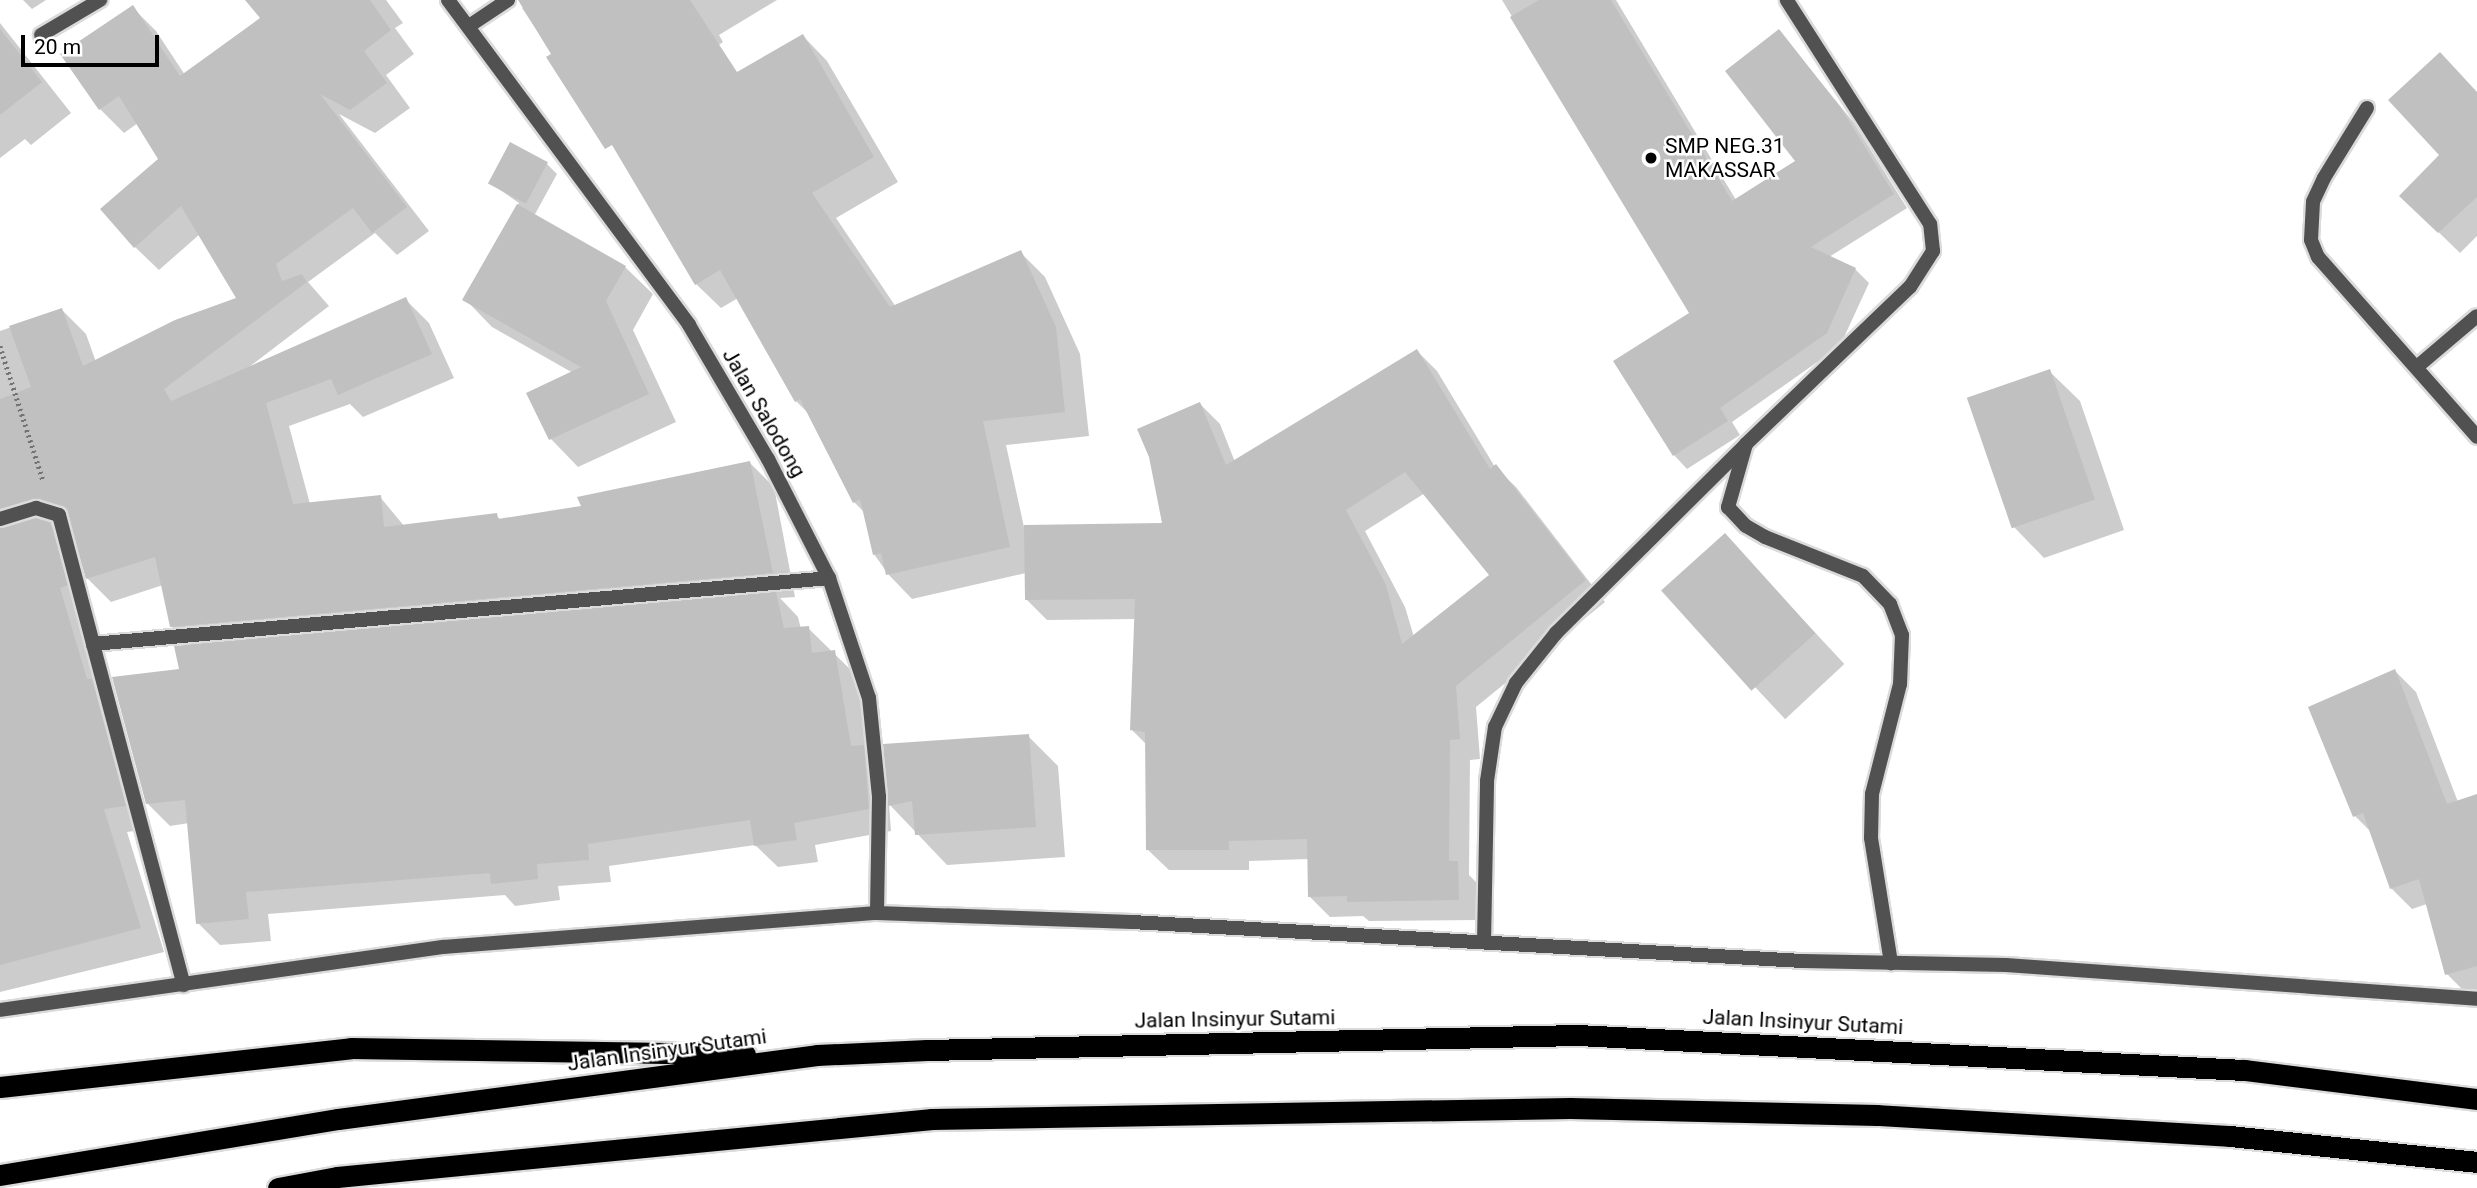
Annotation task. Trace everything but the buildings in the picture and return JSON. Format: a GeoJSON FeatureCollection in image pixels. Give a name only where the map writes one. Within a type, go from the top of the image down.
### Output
{"type":"FeatureCollection","features":[{"type":"Feature","properties":{"kind":"highway","name":"Jalan Insinyur Sutami"},"geometry":{"type":"LineString","coordinates":[[0,1175],[338,1119],[817,1055],[1578,1035],[2244,1070],[2477,1099]]}},
{"type":"Feature","properties":{"kind":"highway"},"geometry":{"type":"LineString","coordinates":[[0,1087],[351,1048],[817,1055]]}},
{"type":"Feature","properties":{"kind":"highway"},"geometry":{"type":"LineString","coordinates":[[278,1188],[337,1177],[932,1119],[1570,1108],[1877,1115],[2230,1136],[2477,1162]]}},
{"type":"Feature","properties":{"kind":"street"},"geometry":{"type":"LineString","coordinates":[[41,35],[100,0]]}},
{"type":"Feature","properties":{"kind":"street","name":"Jalan Salodong"},"geometry":{"type":"LineString","coordinates":[[448,0],[689,325],[768,459],[829,578],[869,698],[879,797],[877,913]]}},
{"type":"Feature","properties":{"kind":"street"},"geometry":{"type":"LineString","coordinates":[[469,26],[508,0]]}},
{"type":"Feature","properties":{"kind":"street"},"geometry":{"type":"LineString","coordinates":[[1484,942],[1487,781],[1495,727],[1516,683],[1556,633],[1910,286],[1933,251],[1930,224],[1787,0]]}},
{"type":"Feature","properties":{"kind":"street"},"geometry":{"type":"LineString","coordinates":[[2367,108],[2324,178],[2313,202],[2311,240],[2318,257],[2418,366],[2477,437]]}},
{"type":"Feature","properties":{"kind":"street"},"geometry":{"type":"LineString","coordinates":[[2418,366],[2477,316]]}},
{"type":"Feature","properties":{"kind":"street"},"geometry":{"type":"LineString","coordinates":[[1746,444],[1728,507],[1745,526],[1765,537],[1863,576],[1890,604],[1902,635],[1900,684],[1872,794],[1872,849],[1891,963]]}},
{"type":"Feature","properties":{"kind":"street"},"geometry":{"type":"LineString","coordinates":[[0,519],[36,508],[53,511],[65,526],[93,645],[184,985]]}},
{"type":"Feature","properties":{"kind":"street"},"geometry":{"type":"LineString","coordinates":[[93,645],[829,578]]}},
{"type":"Feature","properties":{"kind":"street"},"geometry":{"type":"LineString","coordinates":[[0,1010],[443,947],[877,913],[1484,942],[1581,951],[2006,965],[2477,999]]}},
{"type":"Feature","properties":{"kind":"path"},"geometry":{"type":"LineString","coordinates":[[0,346],[53,511]]}},
{"type":"Feature","properties":{"kind":"place","name":"SMP NEG.31 MAKASSAR"},"geometry":{"type":"Point","coordinates":[1651,158]}}]}
